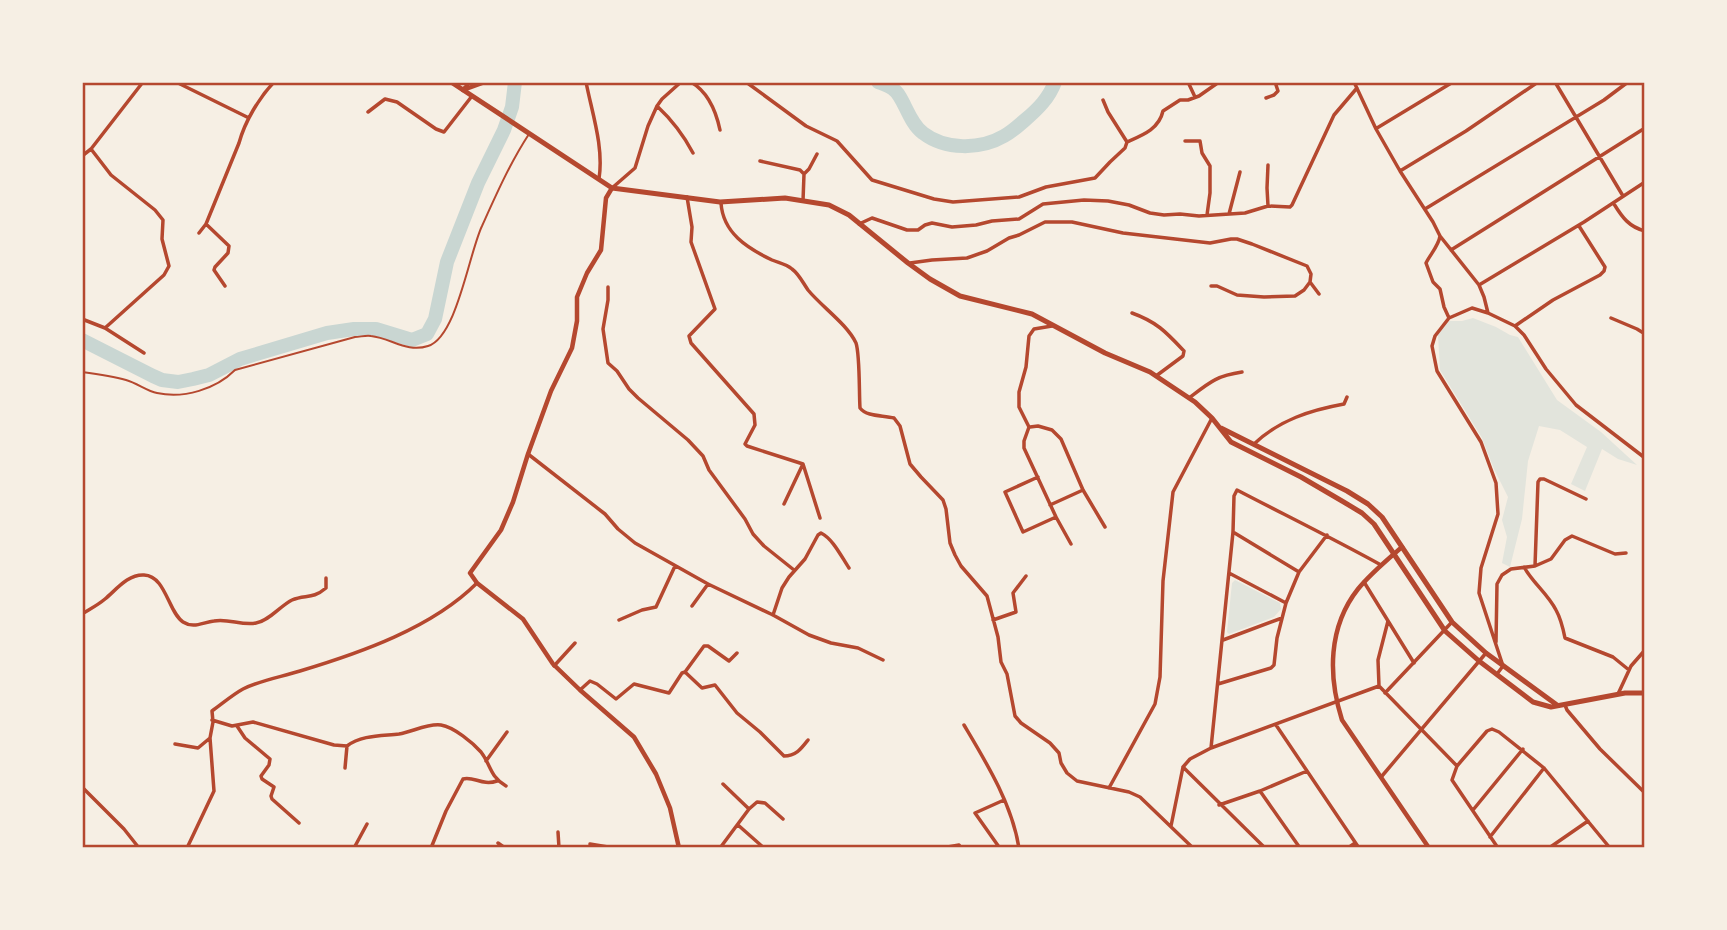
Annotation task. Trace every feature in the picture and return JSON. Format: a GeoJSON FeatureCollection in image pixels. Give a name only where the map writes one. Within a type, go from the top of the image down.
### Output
{"type":"FeatureCollection","features":[{"type":"Feature","properties":{"kind":"main road"},"geometry":{"type":"LineString","coordinates":[[451,82],[612,188],[720,202],[785,198],[829,205],[849,215],[908,263],[960,296],[1032,314],[1105,353],[1150,372],[1189,398],[1212,418],[1231,442],[1301,477],[1362,513],[1374,524],[1445,631],[1533,702],[1551,707],[1618,694],[1645,694]]}},
{"type":"Feature","properties":{"kind":"main road"},"geometry":{"type":"LineString","coordinates":[[1220,428],[1305,469],[1368,504],[1382,517],[1452,622],[1486,653],[1557,705]]}},
{"type":"Feature","properties":{"kind":"main road"},"geometry":{"type":"LineString","coordinates":[[1301,477],[1305,469]]}},
{"type":"Feature","properties":{"kind":"street"},"geometry":{"type":"LineString","coordinates":[[82,156],[91,149],[143,82]]}},
{"type":"Feature","properties":{"kind":"street"},"geometry":{"type":"LineString","coordinates":[[176,82],[249,118]]}},
{"type":"Feature","properties":{"kind":"street"},"geometry":{"type":"LineString","coordinates":[[199,233],[206,224],[249,118],[274,82]]}},
{"type":"Feature","properties":{"kind":"street"},"geometry":{"type":"LineString","coordinates":[[462,90],[471,82]]}},
{"type":"Feature","properties":{"kind":"street"},"geometry":{"type":"LineString","coordinates":[[462,90],[485,82]]}},
{"type":"Feature","properties":{"kind":"street"},"geometry":{"type":"LineString","coordinates":[[586,82],[600,149],[599,179]]}},
{"type":"Feature","properties":{"kind":"street"},"geometry":{"type":"LineString","coordinates":[[679,848],[670,808],[656,774],[634,737],[554,666],[523,619],[477,583],[470,573],[501,530],[551,391],[572,348],[577,321],[577,297],[601,250],[606,198],[612,188],[635,167],[657,106],[681,82]]}},
{"type":"Feature","properties":{"kind":"street"},"geometry":{"type":"LineString","coordinates":[[691,82],[703,91],[713,106],[720,130]]}},
{"type":"Feature","properties":{"kind":"street"},"geometry":{"type":"LineString","coordinates":[[746,82],[806,126],[836,141],[873,180],[934,199],[953,202],[1019,197],[1046,187],[1095,178],[1125,148],[1127,142],[1151,131],[1161,119],[1163,111],[1172,104],[1195,97],[1219,82]]}},
{"type":"Feature","properties":{"kind":"street"},"geometry":{"type":"LineString","coordinates":[[1188,82],[1195,97]]}},
{"type":"Feature","properties":{"kind":"street"},"geometry":{"type":"LineString","coordinates":[[1266,98],[1278,91],[1275,82]]}},
{"type":"Feature","properties":{"kind":"street"},"geometry":{"type":"LineString","coordinates":[[1354,82],[1376,129],[1440,236],[1479,285],[1488,313]]}},
{"type":"Feature","properties":{"kind":"street"},"geometry":{"type":"LineString","coordinates":[[1376,129],[1453,82]]}},
{"type":"Feature","properties":{"kind":"street"},"geometry":{"type":"LineString","coordinates":[[1400,171],[1466,131],[1538,82]]}},
{"type":"Feature","properties":{"kind":"street"},"geometry":{"type":"LineString","coordinates":[[1555,82],[1623,196]]}},
{"type":"Feature","properties":{"kind":"street"},"geometry":{"type":"LineString","coordinates":[[1425,209],[1604,100],[1628,82]]}},
{"type":"Feature","properties":{"kind":"street"},"geometry":{"type":"LineString","coordinates":[[859,223],[872,218],[907,230],[918,230],[932,223],[952,227],[976,225],[1019,219],[1043,204],[1084,200],[1108,201],[1164,215],[1199,216],[1245,213],[1268,206],[1290,207],[1334,115],[1357,88]]}},
{"type":"Feature","properties":{"kind":"street"},"geometry":{"type":"LineString","coordinates":[[368,112],[385,99],[397,102],[436,130],[444,132],[472,96]]}},
{"type":"Feature","properties":{"kind":"street"},"geometry":{"type":"LineString","coordinates":[[1103,100],[1127,142]]}},
{"type":"Feature","properties":{"kind":"street"},"geometry":{"type":"LineString","coordinates":[[657,106],[683,134],[693,153]]}},
{"type":"Feature","properties":{"kind":"street"},"geometry":{"type":"LineString","coordinates":[[1451,251],[1645,128]]}},
{"type":"Feature","properties":{"kind":"street"},"geometry":{"type":"LineString","coordinates":[[1185,141],[1200,141],[1202,153],[1210,166],[1207,215]]}},
{"type":"Feature","properties":{"kind":"street"},"geometry":{"type":"LineString","coordinates":[[91,149],[111,175],[155,210],[163,220],[162,239],[169,265],[164,275],[105,328]]}},
{"type":"Feature","properties":{"kind":"street"},"geometry":{"type":"LineString","coordinates":[[803,201],[804,174],[817,154]]}},
{"type":"Feature","properties":{"kind":"street"},"geometry":{"type":"LineString","coordinates":[[760,161],[800,170],[804,174]]}},
{"type":"Feature","properties":{"kind":"street"},"geometry":{"type":"LineString","coordinates":[[1268,165],[1268,206]]}},
{"type":"Feature","properties":{"kind":"street"},"geometry":{"type":"LineString","coordinates":[[1229,214],[1240,172]]}},
{"type":"Feature","properties":{"kind":"street"},"geometry":{"type":"LineString","coordinates":[[1479,285],[1579,226],[1645,182]]}},
{"type":"Feature","properties":{"kind":"street"},"geometry":{"type":"LineString","coordinates":[[687,197],[692,227],[691,242],[716,309],[689,336],[691,343],[754,414],[755,425],[747,446],[803,464]]}},
{"type":"Feature","properties":{"kind":"street"},"geometry":{"type":"LineString","coordinates":[[720,202],[722,215],[730,232],[754,251],[779,264],[789,266],[852,336],[857,346],[862,412],[894,418],[900,426],[910,464],[943,500],[950,543],[955,555],[987,596],[1001,662],[1007,674],[1014,716],[1050,743],[1059,753],[1067,773],[1077,780],[1140,797],[1193,848]]}},
{"type":"Feature","properties":{"kind":"street"},"geometry":{"type":"LineString","coordinates":[[1614,203],[1626,222],[1640,231],[1645,231]]}},
{"type":"Feature","properties":{"kind":"street"},"geometry":{"type":"LineString","coordinates":[[908,263],[967,258],[1045,222],[1072,222],[1123,233],[1210,243],[1231,239],[1244,241],[1307,266],[1311,274],[1310,282],[1295,296],[1237,295],[1211,286]]}},
{"type":"Feature","properties":{"kind":"street"},"geometry":{"type":"LineString","coordinates":[[206,224],[229,246],[228,253],[214,270],[225,286]]}},
{"type":"Feature","properties":{"kind":"street"},"geometry":{"type":"LineString","coordinates":[[1515,326],[1553,300],[1604,271],[1605,267],[1579,226]]}},
{"type":"Feature","properties":{"kind":"street"},"geometry":{"type":"LineString","coordinates":[[1440,236],[1426,263],[1433,282],[1440,289],[1449,318]]}},
{"type":"Feature","properties":{"kind":"street"},"geometry":{"type":"LineString","coordinates":[[1310,282],[1320,294]]}},
{"type":"Feature","properties":{"kind":"street"},"geometry":{"type":"LineString","coordinates":[[608,287],[603,329],[608,363],[618,371],[638,398],[703,456],[709,470],[753,534],[794,570]]}},
{"type":"Feature","properties":{"kind":"street"},"geometry":{"type":"LineString","coordinates":[[1497,674],[1503,666],[1479,593],[1481,568],[1498,514],[1496,482],[1481,442],[1437,371],[1432,346],[1435,336],[1449,318],[1472,308],[1515,326],[1576,405],[1645,458]]}},
{"type":"Feature","properties":{"kind":"street"},"geometry":{"type":"LineString","coordinates":[[1132,313],[1151,320],[1184,351],[1183,356],[1156,376]]}},
{"type":"Feature","properties":{"kind":"street"},"geometry":{"type":"LineString","coordinates":[[1611,318],[1645,334]]}},
{"type":"Feature","properties":{"kind":"street"},"geometry":{"type":"LineString","coordinates":[[82,319],[105,328],[144,353]]}},
{"type":"Feature","properties":{"kind":"street"},"geometry":{"type":"LineString","coordinates":[[1054,326],[1034,330],[1029,337],[1026,367],[1019,392],[1020,407],[1029,427],[1024,448],[1071,544]]}},
{"type":"Feature","properties":{"kind":"street"},"geometry":{"type":"LineString","coordinates":[[1189,398],[1214,379],[1225,374],[1242,372]]}},
{"type":"Feature","properties":{"kind":"street"},"geometry":{"type":"LineString","coordinates":[[1254,444],[1276,426],[1307,412],[1344,404],[1347,397]]}},
{"type":"Feature","properties":{"kind":"street"},"geometry":{"type":"LineString","coordinates":[[1109,788],[1155,704],[1160,677],[1164,569],[1173,492],[1212,418]]}},
{"type":"Feature","properties":{"kind":"street"},"geometry":{"type":"LineString","coordinates":[[1029,427],[1038,426],[1052,430],[1061,439],[1083,490],[1105,527]]}},
{"type":"Feature","properties":{"kind":"street"},"geometry":{"type":"LineString","coordinates":[[528,454],[605,514],[635,543],[708,584],[809,635],[858,648],[883,660]]}},
{"type":"Feature","properties":{"kind":"street"},"geometry":{"type":"LineString","coordinates":[[784,504],[803,464]]}},
{"type":"Feature","properties":{"kind":"street"},"geometry":{"type":"LineString","coordinates":[[803,464],[820,518]]}},
{"type":"Feature","properties":{"kind":"street"},"geometry":{"type":"LineString","coordinates":[[1038,478],[1005,492],[1023,532],[1056,517]]}},
{"type":"Feature","properties":{"kind":"street"},"geometry":{"type":"LineString","coordinates":[[1535,566],[1540,479],[1586,499]]}},
{"type":"Feature","properties":{"kind":"street"},"geometry":{"type":"LineString","coordinates":[[1050,505],[1083,490]]}},
{"type":"Feature","properties":{"kind":"street"},"geometry":{"type":"LineString","coordinates":[[1211,748],[1233,532],[1234,496],[1237,490],[1381,565]]}},
{"type":"Feature","properties":{"kind":"street"},"geometry":{"type":"LineString","coordinates":[[1233,532],[1299,572]]}},
{"type":"Feature","properties":{"kind":"street"},"geometry":{"type":"LineString","coordinates":[[773,615],[782,588],[821,533],[829,538],[849,568]]}},
{"type":"Feature","properties":{"kind":"street"},"geometry":{"type":"LineString","coordinates":[[1218,684],[1274,665],[1286,603],[1299,572],[1327,535]]}},
{"type":"Feature","properties":{"kind":"street"},"geometry":{"type":"LineString","coordinates":[[1496,648],[1497,584],[1502,575],[1511,569],[1535,566],[1551,559],[1565,540],[1572,536],[1615,554],[1626,553]]}},
{"type":"Feature","properties":{"kind":"street"},"geometry":{"type":"LineString","coordinates":[[1403,547],[1381,565],[1356,592],[1345,610],[1332,657],[1337,702],[1342,720],[1429,848]]}},
{"type":"Feature","properties":{"kind":"street"},"geometry":{"type":"LineString","coordinates":[[619,620],[656,607],[675,566]]}},
{"type":"Feature","properties":{"kind":"street"},"geometry":{"type":"LineString","coordinates":[[1524,567],[1557,611],[1565,638],[1613,657],[1629,670]]}},
{"type":"Feature","properties":{"kind":"street"},"geometry":{"type":"LineString","coordinates":[[1229,573],[1286,603]]}},
{"type":"Feature","properties":{"kind":"street"},"geometry":{"type":"LineString","coordinates":[[82,614],[103,601],[129,579],[142,574],[152,576],[163,589],[179,618],[190,625],[216,620],[259,623],[295,598],[319,594],[326,588],[326,578]]}},
{"type":"Feature","properties":{"kind":"street"},"geometry":{"type":"LineString","coordinates":[[993,620],[1014,614],[1016,609],[1013,593],[1026,576]]}},
{"type":"Feature","properties":{"kind":"street"},"geometry":{"type":"LineString","coordinates":[[1364,582],[1414,663]]}},
{"type":"Feature","properties":{"kind":"street"},"geometry":{"type":"LineString","coordinates":[[187,848],[214,791],[210,738],[212,711],[243,689],[335,660],[416,627],[458,600],[477,583]]}},
{"type":"Feature","properties":{"kind":"street"},"geometry":{"type":"LineString","coordinates":[[692,606],[708,584]]}},
{"type":"Feature","properties":{"kind":"street"},"geometry":{"type":"LineString","coordinates":[[1223,640],[1282,618]]}},
{"type":"Feature","properties":{"kind":"street"},"geometry":{"type":"LineString","coordinates":[[1388,621],[1378,660],[1379,686],[1457,766]]}},
{"type":"Feature","properties":{"kind":"street"},"geometry":{"type":"LineString","coordinates":[[1385,693],[1452,622]]}},
{"type":"Feature","properties":{"kind":"street"},"geometry":{"type":"LineString","coordinates":[[554,666],[575,643]]}},
{"type":"Feature","properties":{"kind":"street"},"geometry":{"type":"LineString","coordinates":[[580,690],[590,681],[616,699],[634,684],[669,693],[704,646],[729,661],[737,653]]}},
{"type":"Feature","properties":{"kind":"street"},"geometry":{"type":"LineString","coordinates":[[1618,694],[1629,670],[1645,650]]}},
{"type":"Feature","properties":{"kind":"street"},"geometry":{"type":"LineString","coordinates":[[1382,776],[1486,653]]}},
{"type":"Feature","properties":{"kind":"street"},"geometry":{"type":"LineString","coordinates":[[685,672],[702,688],[715,685],[737,713],[784,756],[800,751],[808,740]]}},
{"type":"Feature","properties":{"kind":"street"},"geometry":{"type":"LineString","coordinates":[[1171,827],[1183,767],[1190,759],[1211,748],[1379,686]]}},
{"type":"Feature","properties":{"kind":"street"},"geometry":{"type":"LineString","coordinates":[[1565,705],[1600,749],[1645,793]]}},
{"type":"Feature","properties":{"kind":"street"},"geometry":{"type":"LineString","coordinates":[[212,721],[227,726],[253,722],[334,745],[347,746],[355,740],[408,733],[439,724],[462,735],[481,752],[497,781],[506,786]]}},
{"type":"Feature","properties":{"kind":"street"},"geometry":{"type":"LineString","coordinates":[[1276,724],[1359,848]]}},
{"type":"Feature","properties":{"kind":"street"},"geometry":{"type":"LineString","coordinates":[[964,725],[1004,800],[1019,848]]}},
{"type":"Feature","properties":{"kind":"street"},"geometry":{"type":"LineString","coordinates":[[237,726],[245,738],[270,759],[262,779],[273,785],[272,799],[299,823]]}},
{"type":"Feature","properties":{"kind":"street"},"geometry":{"type":"LineString","coordinates":[[1498,848],[1452,780],[1457,766],[1487,731],[1492,729],[1544,768],[1609,847]]}},
{"type":"Feature","properties":{"kind":"street"},"geometry":{"type":"LineString","coordinates":[[486,761],[506,732]]}},
{"type":"Feature","properties":{"kind":"street"},"geometry":{"type":"LineString","coordinates":[[175,744],[198,748],[210,738]]}},
{"type":"Feature","properties":{"kind":"street"},"geometry":{"type":"LineString","coordinates":[[345,768],[347,746]]}},
{"type":"Feature","properties":{"kind":"street"},"geometry":{"type":"LineString","coordinates":[[1473,811],[1522,749]]}},
{"type":"Feature","properties":{"kind":"street"},"geometry":{"type":"LineString","coordinates":[[1183,767],[1265,848]]}},
{"type":"Feature","properties":{"kind":"street"},"geometry":{"type":"LineString","coordinates":[[1490,836],[1544,768]]}},
{"type":"Feature","properties":{"kind":"street"},"geometry":{"type":"LineString","coordinates":[[1219,805],[1307,771]]}},
{"type":"Feature","properties":{"kind":"street"},"geometry":{"type":"LineString","coordinates":[[431,848],[463,779],[467,777],[490,783],[497,781]]}},
{"type":"Feature","properties":{"kind":"street"},"geometry":{"type":"LineString","coordinates":[[723,784],[749,809]]}},
{"type":"Feature","properties":{"kind":"street"},"geometry":{"type":"LineString","coordinates":[[82,787],[139,848]]}},
{"type":"Feature","properties":{"kind":"street"},"geometry":{"type":"LineString","coordinates":[[1260,791],[1300,848]]}},
{"type":"Feature","properties":{"kind":"street"},"geometry":{"type":"LineString","coordinates":[[997,848],[999,847],[975,813],[1004,800]]}},
{"type":"Feature","properties":{"kind":"street"},"geometry":{"type":"LineString","coordinates":[[720,848],[757,802],[765,803],[783,819]]}},
{"type":"Feature","properties":{"kind":"street"},"geometry":{"type":"LineString","coordinates":[[1549,848],[1588,821]]}},
{"type":"Feature","properties":{"kind":"street"},"geometry":{"type":"LineString","coordinates":[[354,848],[367,824]]}},
{"type":"Feature","properties":{"kind":"street"},"geometry":{"type":"LineString","coordinates":[[738,825],[764,848]]}},
{"type":"Feature","properties":{"kind":"street"},"geometry":{"type":"LineString","coordinates":[[558,831],[559,848]]}},
{"type":"Feature","properties":{"kind":"street"},"geometry":{"type":"LineString","coordinates":[[498,843],[505,848]]}},
{"type":"Feature","properties":{"kind":"street"},"geometry":{"type":"LineString","coordinates":[[1348,848],[1355,843]]}},
{"type":"Feature","properties":{"kind":"street"},"geometry":{"type":"LineString","coordinates":[[590,844],[614,848]]}},
{"type":"Feature","properties":{"kind":"street"},"geometry":{"type":"LineString","coordinates":[[942,848],[959,845],[961,848]]}},
{"type":"Feature","properties":{"kind":"lane"},"geometry":{"type":"LineString","coordinates":[[82,372],[128,380],[156,393],[180,395],[203,390],[226,379],[235,370],[355,337],[370,336],[417,349],[432,345],[446,331],[481,228],[515,155],[529,133]]}},
{"type":"Feature","properties":{"kind":"shaded area"},"geometry":{"type":"Polygon","coordinates":[[[1473,318],[1518,337],[1557,400],[1601,432],[1637,465],[1618,459],[1602,449],[1585,491],[1571,484],[1587,447],[1560,430],[1539,426],[1528,461],[1522,519],[1510,567],[1502,563],[1507,537],[1502,520],[1508,497],[1482,438],[1440,370],[1438,335],[1449,321],[1473,318]]]}},
{"type":"Feature","properties":{"kind":"shaded area"},"geometry":{"type":"Polygon","coordinates":[[[1235,580],[1280,603],[1281,609],[1274,617],[1229,634],[1227,632],[1232,583],[1235,580]]]}},
{"type":"Feature","properties":{"kind":"waterway"},"geometry":{"type":"LineString","coordinates":[[82,340],[162,380],[178,382],[209,375],[240,359],[327,333],[376,329],[412,340],[427,334],[435,319],[447,262],[478,183],[504,130],[512,107],[515,82]]}},
{"type":"Feature","properties":{"kind":"waterway"},"geometry":{"type":"LineString","coordinates":[[878,82],[897,92],[923,133],[942,143],[963,146],[995,141],[1010,133],[1039,107],[1055,82]]}}]}
